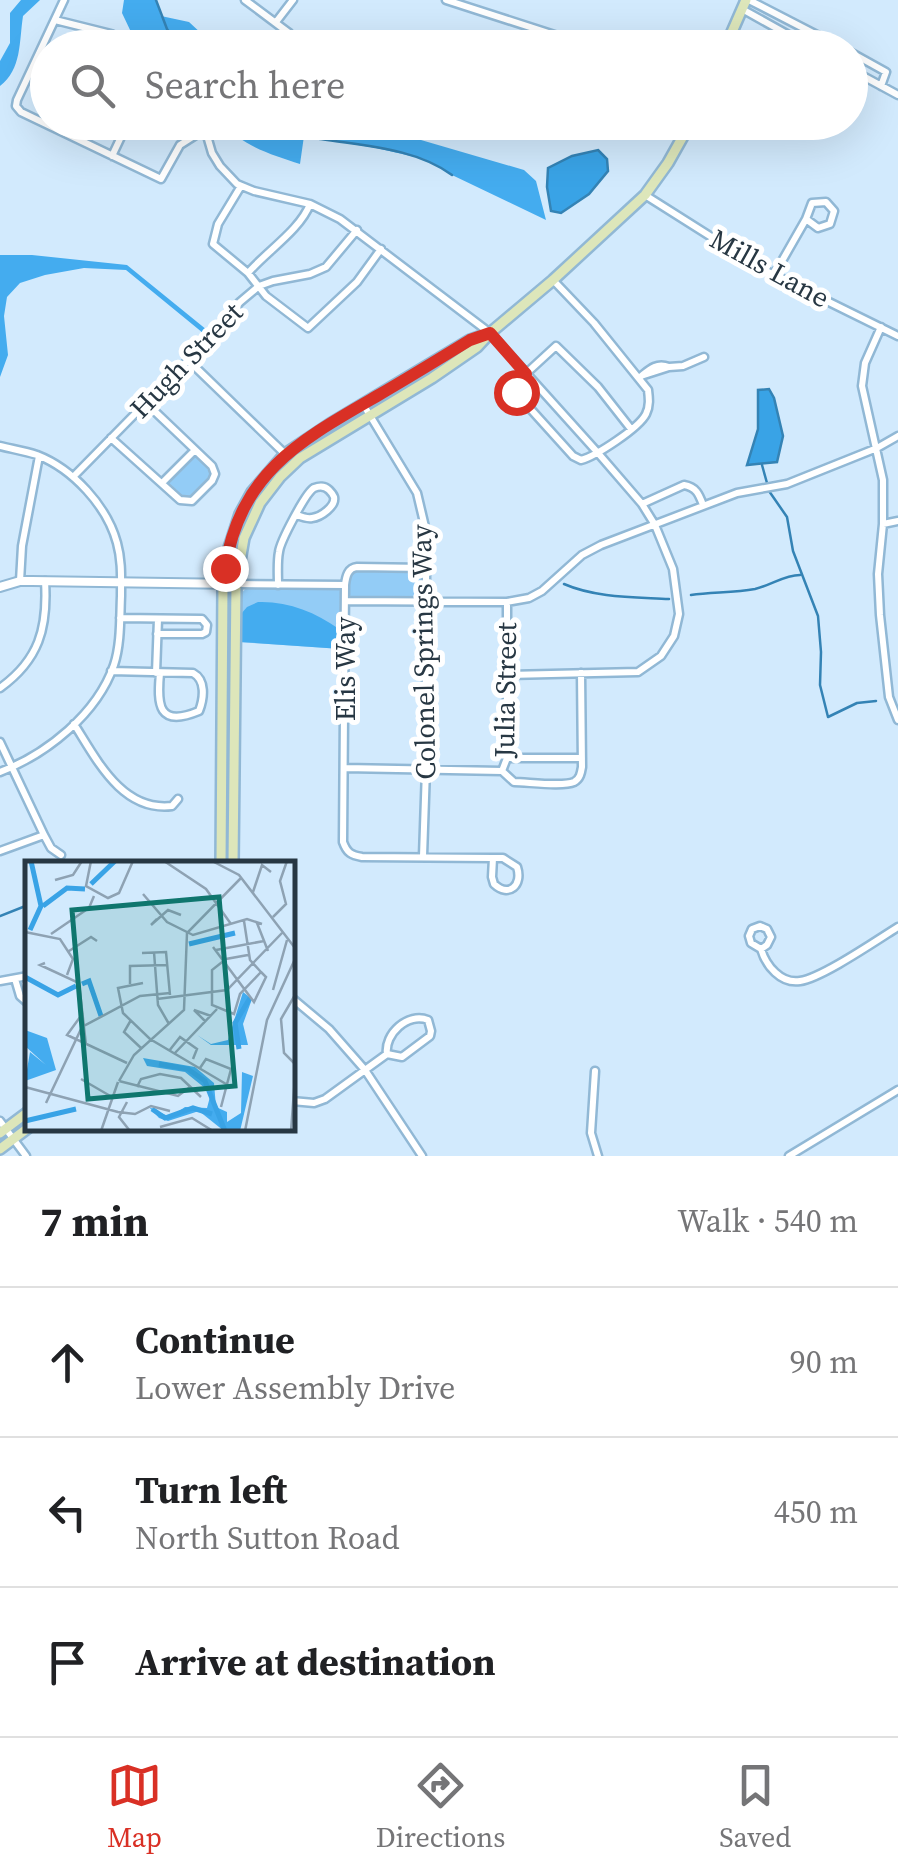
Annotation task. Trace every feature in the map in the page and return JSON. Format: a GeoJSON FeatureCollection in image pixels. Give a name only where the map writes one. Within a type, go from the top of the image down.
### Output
{"type":"FeatureCollection","features":[{"type":"Feature","properties":{"kind":"main road"},"geometry":{"type":"LineString","coordinates":[[733,30],[746,3]]}},
{"type":"Feature","properties":{"kind":"main road"},"geometry":{"type":"LineString","coordinates":[[233,861],[236,584],[244,538],[256,511],[272,486],[300,458],[477,347],[644,195],[681,140]]}},
{"type":"Feature","properties":{"kind":"main road"},"geometry":{"type":"LineString","coordinates":[[221,861],[223,584],[228,550],[240,514],[252,492],[285,454],[470,340],[490,333]]}},
{"type":"Feature","properties":{"kind":"main road"},"geometry":{"type":"LineString","coordinates":[[2,1128],[25,1114]]}},
{"type":"Feature","properties":{"kind":"main road"},"geometry":{"type":"LineString","coordinates":[[0,1149],[25,1130]]}},
{"type":"Feature","properties":{"kind":"street"},"geometry":{"type":"LineString","coordinates":[[50,30],[64,0]]}},
{"type":"Feature","properties":{"kind":"street"},"geometry":{"type":"LineString","coordinates":[[245,0],[284,30]]}},
{"type":"Feature","properties":{"kind":"street"},"geometry":{"type":"LineString","coordinates":[[276,22],[292,0]]}},
{"type":"Feature","properties":{"kind":"street"},"geometry":{"type":"LineString","coordinates":[[446,0],[539,30]]}},
{"type":"Feature","properties":{"kind":"street"},"geometry":{"type":"LineString","coordinates":[[746,3],[786,30]]}},
{"type":"Feature","properties":{"kind":"street"},"geometry":{"type":"LineString","coordinates":[[746,3],[804,30]]}},
{"type":"Feature","properties":{"kind":"street"},"geometry":{"type":"LineString","coordinates":[[55,20],[95,30]]}},
{"type":"Feature","properties":{"kind":"street"},"geometry":{"type":"LineString","coordinates":[[868,62],[886,72],[881,86]]}},
{"type":"Feature","properties":{"kind":"street"},"geometry":{"type":"LineString","coordinates":[[30,73],[16,106],[30,116]]}},
{"type":"Feature","properties":{"kind":"street"},"geometry":{"type":"LineString","coordinates":[[868,79],[898,95]]}},
{"type":"Feature","properties":{"kind":"street"},"geometry":{"type":"LineString","coordinates":[[80,140],[161,179],[185,140]]}},
{"type":"Feature","properties":{"kind":"street"},"geometry":{"type":"LineString","coordinates":[[112,156],[120,140]]}},
{"type":"Feature","properties":{"kind":"street"},"geometry":{"type":"LineString","coordinates":[[210,140],[220,166],[241,186],[310,204],[357,230],[490,333],[642,504],[655,525],[673,569],[679,614],[674,636],[661,656],[638,672],[506,674]]}},
{"type":"Feature","properties":{"kind":"street"},"geometry":{"type":"LineString","coordinates":[[241,186],[218,224],[213,244],[248,273],[266,296],[308,328],[357,282],[381,250]]}},
{"type":"Feature","properties":{"kind":"street","name":"Mills Lane"},"geometry":{"type":"LineString","coordinates":[[644,195],[774,275],[898,336]]}},
{"type":"Feature","properties":{"kind":"street"},"geometry":{"type":"LineString","coordinates":[[774,275],[812,203],[826,202],[834,211],[830,224],[818,228],[806,220]]}},
{"type":"Feature","properties":{"kind":"street"},"geometry":{"type":"LineString","coordinates":[[248,273],[303,219],[310,204]]}},
{"type":"Feature","properties":{"kind":"street","name":"Hugh Street"},"geometry":{"type":"LineString","coordinates":[[72,477],[240,302],[259,286],[326,267],[357,230]]}},
{"type":"Feature","properties":{"kind":"street"},"geometry":{"type":"LineString","coordinates":[[553,280],[641,376],[648,390],[646,415],[632,429],[598,453],[578,460],[518,394],[517,382],[551,348],[558,347],[632,429]]}},
{"type":"Feature","properties":{"kind":"street"},"geometry":{"type":"LineString","coordinates":[[881,327],[866,363],[862,386],[883,480],[880,615],[889,697],[898,720]]}},
{"type":"Feature","properties":{"kind":"street"},"geometry":{"type":"LineString","coordinates":[[641,376],[657,368],[684,366],[704,357]]}},
{"type":"Feature","properties":{"kind":"street"},"geometry":{"type":"LineString","coordinates":[[188,360],[285,454]]}},
{"type":"Feature","properties":{"kind":"street"},"geometry":{"type":"LineString","coordinates":[[111,438],[177,498],[188,502],[212,481],[214,470],[145,402]]}},
{"type":"Feature","properties":{"kind":"street","name":"Colonel Springs Way"},"geometry":{"type":"LineString","coordinates":[[363,404],[417,493],[426,531],[423,856]]}},
{"type":"Feature","properties":{"kind":"street"},"geometry":{"type":"LineString","coordinates":[[345,601],[506,602],[529,598],[582,555],[601,545],[736,493],[787,484],[898,436]]}},
{"type":"Feature","properties":{"kind":"street"},"geometry":{"type":"LineString","coordinates":[[0,446],[39,456],[72,477],[97,502],[114,534],[122,567],[118,650],[112,670],[94,701],[45,748],[0,772]]}},
{"type":"Feature","properties":{"kind":"street"},"geometry":{"type":"LineString","coordinates":[[162,484],[195,450]]}},
{"type":"Feature","properties":{"kind":"street"},"geometry":{"type":"LineString","coordinates":[[20,581],[22,546],[39,456]]}},
{"type":"Feature","properties":{"kind":"street"},"geometry":{"type":"LineString","coordinates":[[642,504],[684,485],[698,492],[703,505]]}},
{"type":"Feature","properties":{"kind":"street"},"geometry":{"type":"LineString","coordinates":[[278,584],[279,549],[308,493],[321,486],[334,496],[331,507],[315,518],[297,515]]}},
{"type":"Feature","properties":{"kind":"street"},"geometry":{"type":"LineString","coordinates":[[883,524],[898,520]]}},
{"type":"Feature","properties":{"kind":"street","name":"Elis Way"},"geometry":{"type":"LineString","coordinates":[[423,856],[352,856],[344,846],[345,584],[354,568],[426,568]]}},
{"type":"Feature","properties":{"kind":"street"},"geometry":{"type":"LineString","coordinates":[[0,587],[20,581],[345,584]]}},
{"type":"Feature","properties":{"kind":"street"},"geometry":{"type":"LineString","coordinates":[[0,688],[14,678],[40,641],[45,582]]}},
{"type":"Feature","properties":{"kind":"street","name":"Julia Street"},"geometry":{"type":"LineString","coordinates":[[506,602],[507,758],[502,770],[514,782],[574,782],[580,776],[582,758]]}},
{"type":"Feature","properties":{"kind":"street"},"geometry":{"type":"LineString","coordinates":[[120,618],[202,619],[207,623],[205,633],[157,634]]}},
{"type":"Feature","properties":{"kind":"street"},"geometry":{"type":"LineString","coordinates":[[112,670],[158,672],[193,673],[202,684],[198,710],[174,716],[163,711],[158,703],[158,672],[157,634],[158,619]]}},
{"type":"Feature","properties":{"kind":"street"},"geometry":{"type":"LineString","coordinates":[[507,758],[582,758],[582,673]]}},
{"type":"Feature","properties":{"kind":"street"},"geometry":{"type":"LineString","coordinates":[[74,724],[108,776],[126,793],[141,802],[162,806],[172,806],[178,799]]}},
{"type":"Feature","properties":{"kind":"street"},"geometry":{"type":"LineString","coordinates":[[0,742],[51,848],[61,854]]}},
{"type":"Feature","properties":{"kind":"street"},"geometry":{"type":"LineString","coordinates":[[345,768],[502,770]]}},
{"type":"Feature","properties":{"kind":"street"},"geometry":{"type":"LineString","coordinates":[[0,852],[44,835]]}},
{"type":"Feature","properties":{"kind":"street"},"geometry":{"type":"LineString","coordinates":[[423,856],[503,858],[517,867],[520,878],[516,886],[504,890],[494,884],[493,858]]}},
{"type":"Feature","properties":{"kind":"street"},"geometry":{"type":"LineString","coordinates":[[761,949],[771,969],[782,979],[798,982],[814,977],[898,928]]}},
{"type":"Feature","properties":{"kind":"street"},"geometry":{"type":"LineString","coordinates":[[0,981],[25,977]]}},
{"type":"Feature","properties":{"kind":"street"},"geometry":{"type":"LineString","coordinates":[[15,979],[25,1001]]}},
{"type":"Feature","properties":{"kind":"street"},"geometry":{"type":"LineString","coordinates":[[295,1001],[329,1029],[365,1070],[422,1156]]}},
{"type":"Feature","properties":{"kind":"street"},"geometry":{"type":"LineString","coordinates":[[295,1101],[314,1103],[325,1099],[387,1054],[402,1056],[430,1036],[428,1020],[410,1019],[386,1041],[387,1054]]}},
{"type":"Feature","properties":{"kind":"street"},"geometry":{"type":"LineString","coordinates":[[594,1071],[591,1133],[598,1156]]}},
{"type":"Feature","properties":{"kind":"street"},"geometry":{"type":"LineString","coordinates":[[789,1156],[898,1090]]}},
{"type":"Feature","properties":{"kind":"street"},"geometry":{"type":"LineString","coordinates":[[2,1128],[26,1156]]}},
{"type":"Feature","properties":{"kind":"shaded area"},"geometry":{"type":"Polygon","coordinates":[[[21,0],[40,0],[23,16],[16,63],[0,86],[0,61],[10,43],[10,13],[21,0]]]}},
{"type":"Feature","properties":{"kind":"shaded area"},"geometry":{"type":"Polygon","coordinates":[[[124,0],[156,0],[161,16],[189,22],[198,30],[130,30],[122,13],[124,0]]]}},
{"type":"Feature","properties":{"kind":"shaded area"},"geometry":{"type":"Polygon","coordinates":[[[243,140],[303,140],[300,164],[269,153],[243,140]]]}},
{"type":"Feature","properties":{"kind":"shaded area"},"geometry":{"type":"Polygon","coordinates":[[[328,140],[421,140],[524,170],[536,181],[546,220],[424,159],[328,140]]]}},
{"type":"Feature","properties":{"kind":"shaded area"},"geometry":{"type":"Polygon","coordinates":[[[598,150],[607,159],[608,171],[589,194],[561,213],[551,211],[548,168],[572,156],[598,150]]]}},
{"type":"Feature","properties":{"kind":"shaded area"},"geometry":{"type":"Polygon","coordinates":[[[0,255],[127,265],[207,330],[203,333],[126,270],[84,268],[45,275],[20,283],[7,297],[4,316],[8,355],[0,377],[0,255]]]}},
{"type":"Feature","properties":{"kind":"shaded area"},"geometry":{"type":"Polygon","coordinates":[[[769,389],[783,436],[777,462],[747,465],[758,429],[758,390],[769,389]]]}},
{"type":"Feature","properties":{"kind":"shaded area"},"geometry":{"type":"Polygon","coordinates":[[[193,456],[205,464],[209,479],[189,499],[180,498],[167,485],[193,456]]]}},
{"type":"Feature","properties":{"kind":"shaded area"},"geometry":{"type":"Polygon","coordinates":[[[355,570],[421,571],[424,592],[415,599],[352,598],[348,593],[349,577],[355,570]]]}},
{"type":"Feature","properties":{"kind":"shaded area"},"geometry":{"type":"Polygon","coordinates":[[[249,586],[341,589],[342,649],[238,642],[240,594],[249,586]]]}},
{"type":"Feature","properties":{"kind":"shaded area"},"geometry":{"type":"Polygon","coordinates":[[[258,602],[290,606],[320,617],[339,629],[341,649],[240,642],[241,614],[258,602]]]}},
{"type":"Feature","properties":{"kind":"waterway"},"geometry":{"type":"LineString","coordinates":[[156,0],[168,30]]}},
{"type":"Feature","properties":{"kind":"waterway"},"geometry":{"type":"LineString","coordinates":[[333,140],[406,154],[452,175]]}},
{"type":"Feature","properties":{"kind":"waterway"},"geometry":{"type":"LineString","coordinates":[[762,465],[767,483]]}},
{"type":"Feature","properties":{"kind":"waterway"},"geometry":{"type":"LineString","coordinates":[[769,491],[787,517],[793,551],[818,616],[820,685],[828,717],[857,703],[876,701]]}},
{"type":"Feature","properties":{"kind":"waterway"},"geometry":{"type":"LineString","coordinates":[[691,595],[755,589],[800,575]]}},
{"type":"Feature","properties":{"kind":"waterway"},"geometry":{"type":"LineString","coordinates":[[564,584],[602,594],[669,599]]}},
{"type":"Feature","properties":{"kind":"waterway"},"geometry":{"type":"LineString","coordinates":[[0,916],[25,906]]}},
{"type":"Feature","properties":{"kind":"route"},"geometry":{"type":"LineString","coordinates":[[225,568],[233,532],[258,484],[285,454],[350,412],[470,340],[490,333],[526,374],[517,382],[516,392]]}}]}
